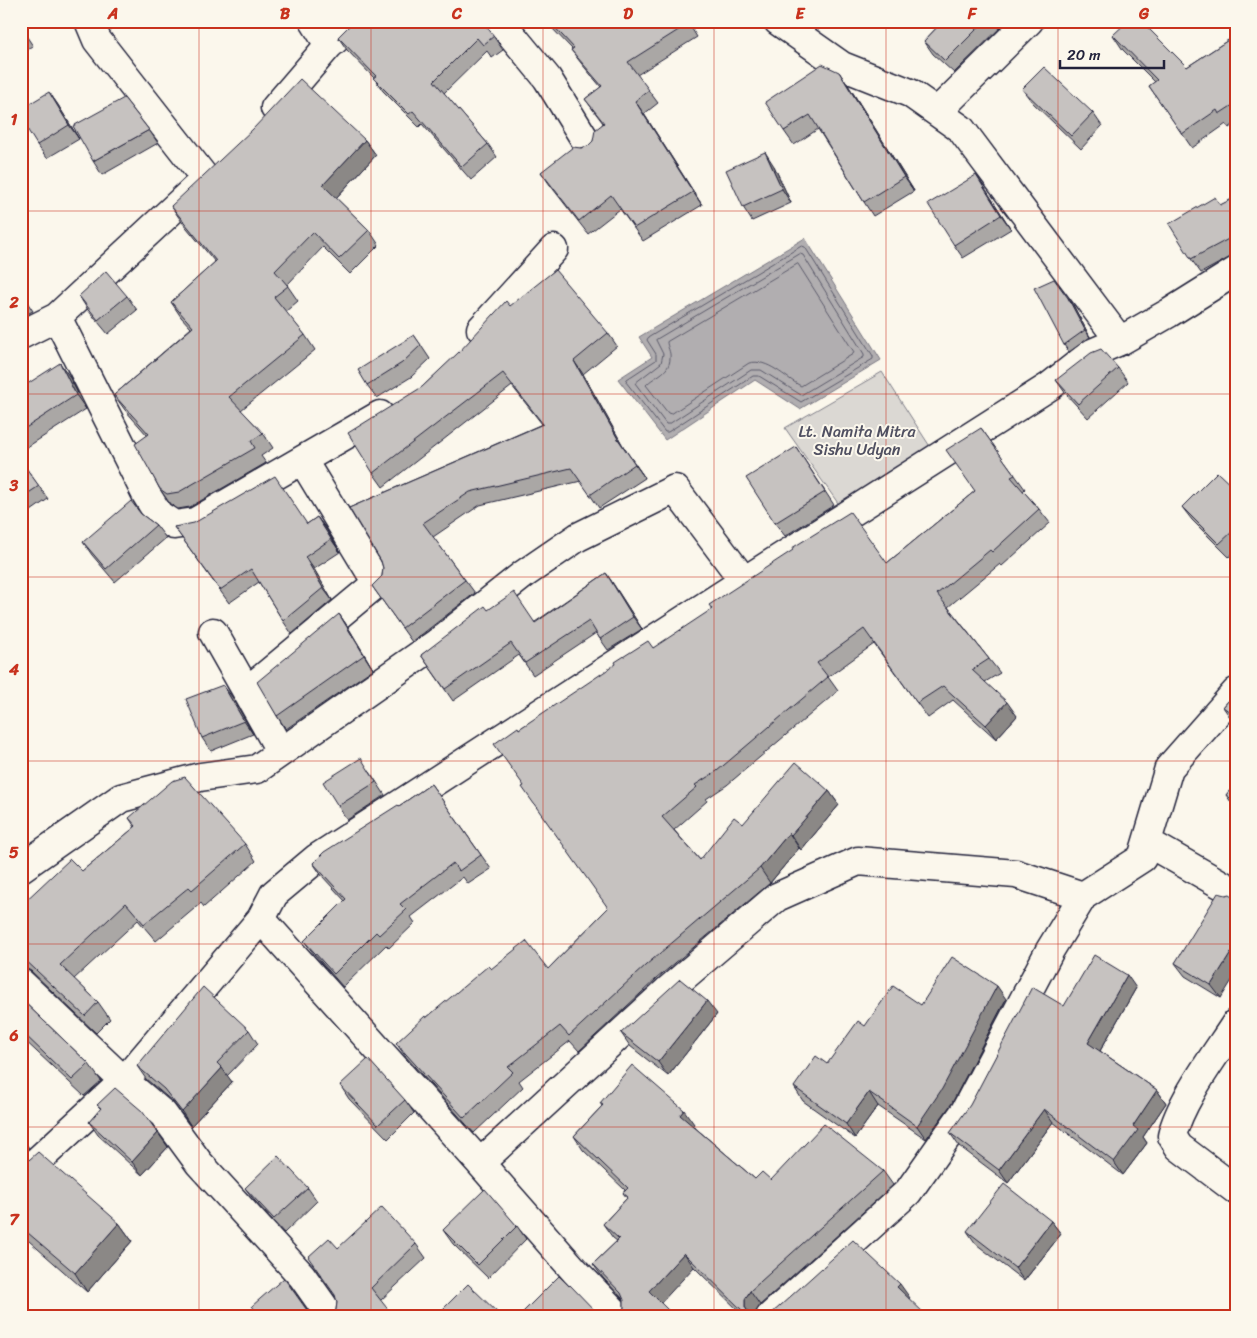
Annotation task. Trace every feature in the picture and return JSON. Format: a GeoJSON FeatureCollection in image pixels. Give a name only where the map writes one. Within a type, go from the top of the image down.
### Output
{"type":"FeatureCollection","features":[{"type":"Feature","properties":{"kind":"street"},"geometry":{"type":"LineString","coordinates":[[88,21],[97,40],[205,178]]}},
{"type":"Feature","properties":{"kind":"street"},"geometry":{"type":"LineString","coordinates":[[314,21],[329,45]]}},
{"type":"Feature","properties":{"kind":"street"},"geometry":{"type":"LineString","coordinates":[[260,125],[329,45],[356,21]]}},
{"type":"Feature","properties":{"kind":"street"},"geometry":{"type":"LineString","coordinates":[[500,21],[547,78],[589,146]]}},
{"type":"Feature","properties":{"kind":"street"},"geometry":{"type":"LineString","coordinates":[[778,21],[842,66],[910,93],[961,129],[1120,341]]}},
{"type":"Feature","properties":{"kind":"street"},"geometry":{"type":"LineString","coordinates":[[937,112],[1030,21]]}},
{"type":"Feature","properties":{"kind":"street"},"geometry":{"type":"LineString","coordinates":[[21,335],[57,316],[226,159]]}},
{"type":"Feature","properties":{"kind":"street"},"geometry":{"type":"LineString","coordinates":[[464,348],[554,249]]}},
{"type":"Feature","properties":{"kind":"street"},"geometry":{"type":"LineString","coordinates":[[21,1176],[124,1081],[261,919],[274,894],[317,858],[744,581],[1050,386],[1092,353],[1120,341],[1236,271]]}},
{"type":"Feature","properties":{"kind":"street"},"geometry":{"type":"LineString","coordinates":[[57,316],[146,494],[159,515],[174,525],[194,522],[398,403]]}},
{"type":"Feature","properties":{"kind":"street"},"geometry":{"type":"LineString","coordinates":[[247,691],[377,583],[303,460]]}},
{"type":"Feature","properties":{"kind":"street"},"geometry":{"type":"LineString","coordinates":[[21,868],[121,798],[200,777],[257,769],[437,643],[524,574],[578,537],[675,489],[744,581]]}},
{"type":"Feature","properties":{"kind":"street"},"geometry":{"type":"LineString","coordinates":[[213,632],[281,752]]}},
{"type":"Feature","properties":{"kind":"street"},"geometry":{"type":"LineString","coordinates":[[770,1317],[908,1192],[965,1111],[1050,950],[1083,896],[1142,858],[1169,768],[1236,692]]}},
{"type":"Feature","properties":{"kind":"street"},"geometry":{"type":"LineString","coordinates":[[1147,842],[1236,893]]}},
{"type":"Feature","properties":{"kind":"street"},"geometry":{"type":"LineString","coordinates":[[480,1163],[667,992],[777,897],[858,860],[1016,874],[1083,896]]}},
{"type":"Feature","properties":{"kind":"street"},"geometry":{"type":"LineString","coordinates":[[261,919],[480,1163],[574,1271],[619,1317]]}},
{"type":"Feature","properties":{"kind":"street"},"geometry":{"type":"LineString","coordinates":[[21,983],[124,1081],[163,1114],[199,1163],[302,1276],[331,1317]]}},
{"type":"Feature","properties":{"kind":"street"},"geometry":{"type":"LineString","coordinates":[[1236,1023],[1194,1089],[1175,1125],[1172,1136],[1179,1147],[1236,1190]]}},
{"type":"Feature","properties":{"kind":"green space","name":"Lt. Namita Mitra Sishu Udyan"},"geometry":{"type":"Polygon","coordinates":[[[882,372],[931,448],[840,506],[785,428],[882,372]]]}},
{"type":"Feature","properties":{"kind":"water"},"geometry":{"type":"Polygon","coordinates":[[[805,238],[881,360],[800,409],[755,380],[665,440],[618,379],[652,357],[639,337],[805,238]]]}},
{"type":"Feature","properties":{"kind":"building"},"geometry":{"type":"Polygon","coordinates":[[[354,21],[482,21],[494,36],[483,45],[477,38],[434,81],[488,144],[462,167],[413,111],[409,114],[373,78],[376,76],[338,37],[354,21]]]}},
{"type":"Feature","properties":{"kind":"building"},"geometry":{"type":"Polygon","coordinates":[[[549,21],[686,21],[688,24],[628,62],[649,90],[635,101],[693,192],[634,228],[611,195],[579,221],[541,172],[573,147],[581,148],[588,146],[593,141],[595,130],[604,123],[585,99],[602,86],[571,50],[574,48],[549,21]]]}},
{"type":"Feature","properties":{"kind":"building"},"geometry":{"type":"Polygon","coordinates":[[[943,21],[985,21],[945,61],[924,41],[943,21]]]}},
{"type":"Feature","properties":{"kind":"building"},"geometry":{"type":"Polygon","coordinates":[[[1128,21],[1141,21],[1187,67],[1236,35],[1236,103],[1219,114],[1217,110],[1182,134],[1149,86],[1157,80],[1113,35],[1128,21]]]}},
{"type":"Feature","properties":{"kind":"building"},"geometry":{"type":"Polygon","coordinates":[[[822,64],[839,72],[904,177],[864,202],[810,115],[784,131],[765,102],[822,64]]]}},
{"type":"Feature","properties":{"kind":"building"},"geometry":{"type":"Polygon","coordinates":[[[1044,67],[1093,113],[1071,136],[1022,89],[1044,67]]]}},
{"type":"Feature","properties":{"kind":"building"},"geometry":{"type":"Polygon","coordinates":[[[300,79],[365,140],[323,185],[369,230],[339,259],[313,232],[275,271],[288,286],[274,297],[305,335],[229,397],[263,433],[251,441],[255,448],[179,492],[167,494],[160,489],[135,444],[149,434],[114,395],[193,327],[171,302],[216,261],[171,206],[253,129],[300,79]]]}},
{"type":"Feature","properties":{"kind":"building"},"geometry":{"type":"Polygon","coordinates":[[[49,92],[69,125],[37,145],[21,119],[21,109],[49,92]]]}},
{"type":"Feature","properties":{"kind":"building"},"geometry":{"type":"Polygon","coordinates":[[[124,98],[149,130],[93,161],[73,126],[124,98]]]}},
{"type":"Feature","properties":{"kind":"building"},"geometry":{"type":"Polygon","coordinates":[[[765,152],[782,189],[743,207],[726,170],[765,152]]]}},
{"type":"Feature","properties":{"kind":"building"},"geometry":{"type":"Polygon","coordinates":[[[976,175],[1001,215],[954,245],[928,204],[976,175]]]}},
{"type":"Feature","properties":{"kind":"building"},"geometry":{"type":"Polygon","coordinates":[[[1215,197],[1220,205],[1236,197],[1236,235],[1191,259],[1169,224],[1215,197]]]}},
{"type":"Feature","properties":{"kind":"building"},"geometry":{"type":"Polygon","coordinates":[[[555,270],[608,333],[574,361],[618,439],[635,464],[590,495],[571,468],[470,492],[423,523],[465,580],[402,628],[372,586],[382,576],[383,568],[381,561],[349,508],[543,424],[503,373],[373,473],[348,433],[422,387],[459,352],[506,301],[510,306],[555,270]]]}},
{"type":"Feature","properties":{"kind":"building"},"geometry":{"type":"Polygon","coordinates":[[[106,271],[127,296],[98,320],[79,296],[106,271]]]}},
{"type":"Feature","properties":{"kind":"building"},"geometry":{"type":"Polygon","coordinates":[[[1054,279],[1068,298],[1085,330],[1064,345],[1034,288],[1054,279]]]}},
{"type":"Feature","properties":{"kind":"building"},"geometry":{"type":"Polygon","coordinates":[[[414,335],[421,345],[402,363],[367,385],[358,370],[414,335]]]}},
{"type":"Feature","properties":{"kind":"building"},"geometry":{"type":"Polygon","coordinates":[[[1101,349],[1118,368],[1078,404],[1056,380],[1091,353],[1101,349]]]}},
{"type":"Feature","properties":{"kind":"building"},"geometry":{"type":"Polygon","coordinates":[[[60,363],[76,395],[21,431],[21,388],[60,363]]]}},
{"type":"Feature","properties":{"kind":"building"},"geometry":{"type":"Polygon","coordinates":[[[981,428],[1015,475],[1011,477],[1039,509],[992,552],[990,550],[937,594],[989,659],[972,670],[1007,702],[986,725],[943,686],[917,703],[864,629],[817,663],[828,677],[717,771],[695,785],[697,787],[662,817],[700,860],[734,817],[743,824],[796,762],[829,791],[791,835],[789,833],[760,868],[646,965],[569,1036],[560,1026],[508,1067],[513,1072],[464,1118],[396,1043],[425,1016],[426,1018],[488,966],[491,969],[526,941],[548,969],[608,908],[522,787],[524,786],[494,744],[648,641],[653,648],[712,609],[709,605],[793,550],[792,548],[850,512],[887,563],[975,491],[946,450],[981,428]]]}},
{"type":"Feature","properties":{"kind":"building"},"geometry":{"type":"Polygon","coordinates":[[[796,447],[825,492],[775,523],[746,478],[796,447]]]}},
{"type":"Feature","properties":{"kind":"building"},"geometry":{"type":"Polygon","coordinates":[[[21,461],[39,486],[21,498],[21,461]]]}},
{"type":"Feature","properties":{"kind":"building"},"geometry":{"type":"Polygon","coordinates":[[[1217,472],[1236,490],[1236,532],[1234,530],[1219,544],[1182,507],[1217,472]]]}},
{"type":"Feature","properties":{"kind":"building"},"geometry":{"type":"Polygon","coordinates":[[[275,476],[307,524],[317,517],[331,539],[305,557],[323,588],[283,621],[251,569],[220,590],[174,527],[194,523],[275,476]]]}},
{"type":"Feature","properties":{"kind":"building"},"geometry":{"type":"Polygon","coordinates":[[[131,501],[141,514],[156,525],[106,569],[83,542],[131,501]]]}},
{"type":"Feature","properties":{"kind":"building"},"geometry":{"type":"Polygon","coordinates":[[[606,573],[633,617],[600,639],[589,621],[525,663],[511,643],[445,689],[421,655],[485,606],[488,610],[514,592],[535,623],[606,573]]]}},
{"type":"Feature","properties":{"kind":"building"},"geometry":{"type":"Polygon","coordinates":[[[339,614],[364,655],[277,716],[257,682],[339,614]]]}},
{"type":"Feature","properties":{"kind":"building"},"geometry":{"type":"Polygon","coordinates":[[[223,685],[244,721],[202,738],[186,699],[223,685]]]}},
{"type":"Feature","properties":{"kind":"building"},"geometry":{"type":"Polygon","coordinates":[[[1236,692],[1236,716],[1223,707],[1236,692]]]}},
{"type":"Feature","properties":{"kind":"building"},"geometry":{"type":"Polygon","coordinates":[[[361,758],[376,782],[338,806],[323,782],[361,758]]]}},
{"type":"Feature","properties":{"kind":"building"},"geometry":{"type":"Polygon","coordinates":[[[185,777],[245,844],[192,890],[189,887],[144,924],[126,903],[60,965],[98,1002],[85,1016],[21,956],[21,905],[70,859],[82,871],[136,826],[129,818],[172,781],[185,777]]]}},
{"type":"Feature","properties":{"kind":"building"},"geometry":{"type":"Polygon","coordinates":[[[1236,783],[1236,802],[1226,795],[1236,783]]]}},
{"type":"Feature","properties":{"kind":"building"},"geometry":{"type":"Polygon","coordinates":[[[431,784],[481,855],[459,871],[453,863],[400,904],[406,910],[379,935],[376,932],[334,974],[304,941],[346,899],[313,863],[324,852],[431,784]]]}},
{"type":"Feature","properties":{"kind":"building"},"geometry":{"type":"Polygon","coordinates":[[[1218,893],[1230,894],[1236,898],[1236,945],[1211,985],[1175,963],[1218,893]]]}},
{"type":"Feature","properties":{"kind":"building"},"geometry":{"type":"Polygon","coordinates":[[[1094,955],[1127,975],[1088,1043],[1157,1090],[1133,1126],[1138,1130],[1114,1162],[1044,1109],[999,1170],[950,1133],[970,1105],[1032,987],[1064,1006],[1094,955]]]}},
{"type":"Feature","properties":{"kind":"building"},"geometry":{"type":"Polygon","coordinates":[[[952,957],[997,986],[942,1089],[917,1126],[869,1092],[846,1124],[794,1087],[816,1056],[827,1064],[858,1021],[865,1026],[893,986],[921,1005],[952,957]]]}},
{"type":"Feature","properties":{"kind":"building"},"geometry":{"type":"Polygon","coordinates":[[[680,979],[707,1001],[658,1062],[621,1033],[680,979]]]}},
{"type":"Feature","properties":{"kind":"building"},"geometry":{"type":"Polygon","coordinates":[[[203,987],[249,1030],[217,1063],[222,1068],[182,1112],[164,1089],[137,1066],[203,987]]]}},
{"type":"Feature","properties":{"kind":"building"},"geometry":{"type":"Polygon","coordinates":[[[21,999],[89,1064],[72,1080],[21,1031],[21,999]]]}},
{"type":"Feature","properties":{"kind":"building"},"geometry":{"type":"Polygon","coordinates":[[[368,1059],[405,1100],[378,1125],[340,1085],[368,1059]]]}},
{"type":"Feature","properties":{"kind":"building"},"geometry":{"type":"Polygon","coordinates":[[[632,1065],[684,1110],[680,1115],[755,1179],[762,1172],[771,1180],[824,1124],[883,1171],[750,1291],[745,1299],[745,1307],[749,1314],[754,1317],[749,1317],[684,1253],[649,1291],[675,1317],[615,1317],[624,1308],[624,1300],[621,1293],[593,1264],[619,1239],[603,1224],[628,1197],[623,1193],[628,1188],[574,1136],[603,1105],[600,1103],[632,1065]]]}},
{"type":"Feature","properties":{"kind":"building"},"geometry":{"type":"Polygon","coordinates":[[[115,1088],[142,1111],[158,1133],[132,1162],[89,1122],[101,1108],[97,1105],[115,1088]]]}},
{"type":"Feature","properties":{"kind":"building"},"geometry":{"type":"Polygon","coordinates":[[[38,1152],[119,1223],[75,1273],[21,1227],[21,1167],[38,1152]]]}},
{"type":"Feature","properties":{"kind":"building"},"geometry":{"type":"Polygon","coordinates":[[[278,1156],[308,1188],[274,1219],[245,1188],[278,1156]]]}},
{"type":"Feature","properties":{"kind":"building"},"geometry":{"type":"Polygon","coordinates":[[[1004,1184],[1051,1221],[1015,1268],[967,1231],[1004,1184]]]}},
{"type":"Feature","properties":{"kind":"building"},"geometry":{"type":"Polygon","coordinates":[[[485,1189],[517,1226],[478,1265],[443,1230],[485,1189]]]}},
{"type":"Feature","properties":{"kind":"building"},"geometry":{"type":"Polygon","coordinates":[[[382,1207],[416,1244],[371,1288],[394,1317],[329,1317],[336,1310],[337,1302],[335,1295],[308,1257],[329,1238],[338,1248],[382,1207]]]}},
{"type":"Feature","properties":{"kind":"building"},"geometry":{"type":"Polygon","coordinates":[[[853,1240],[900,1284],[897,1287],[928,1317],[766,1317],[770,1315],[853,1240]]]}},
{"type":"Feature","properties":{"kind":"building"},"geometry":{"type":"Polygon","coordinates":[[[559,1276],[598,1314],[603,1317],[518,1317],[559,1276]]]}},
{"type":"Feature","properties":{"kind":"building"},"geometry":{"type":"Polygon","coordinates":[[[284,1278],[309,1313],[314,1317],[261,1317],[252,1306],[284,1278]]]}},
{"type":"Feature","properties":{"kind":"building"},"geometry":{"type":"Polygon","coordinates":[[[468,1284],[502,1317],[445,1317],[440,1312],[468,1284]]]}}]}
